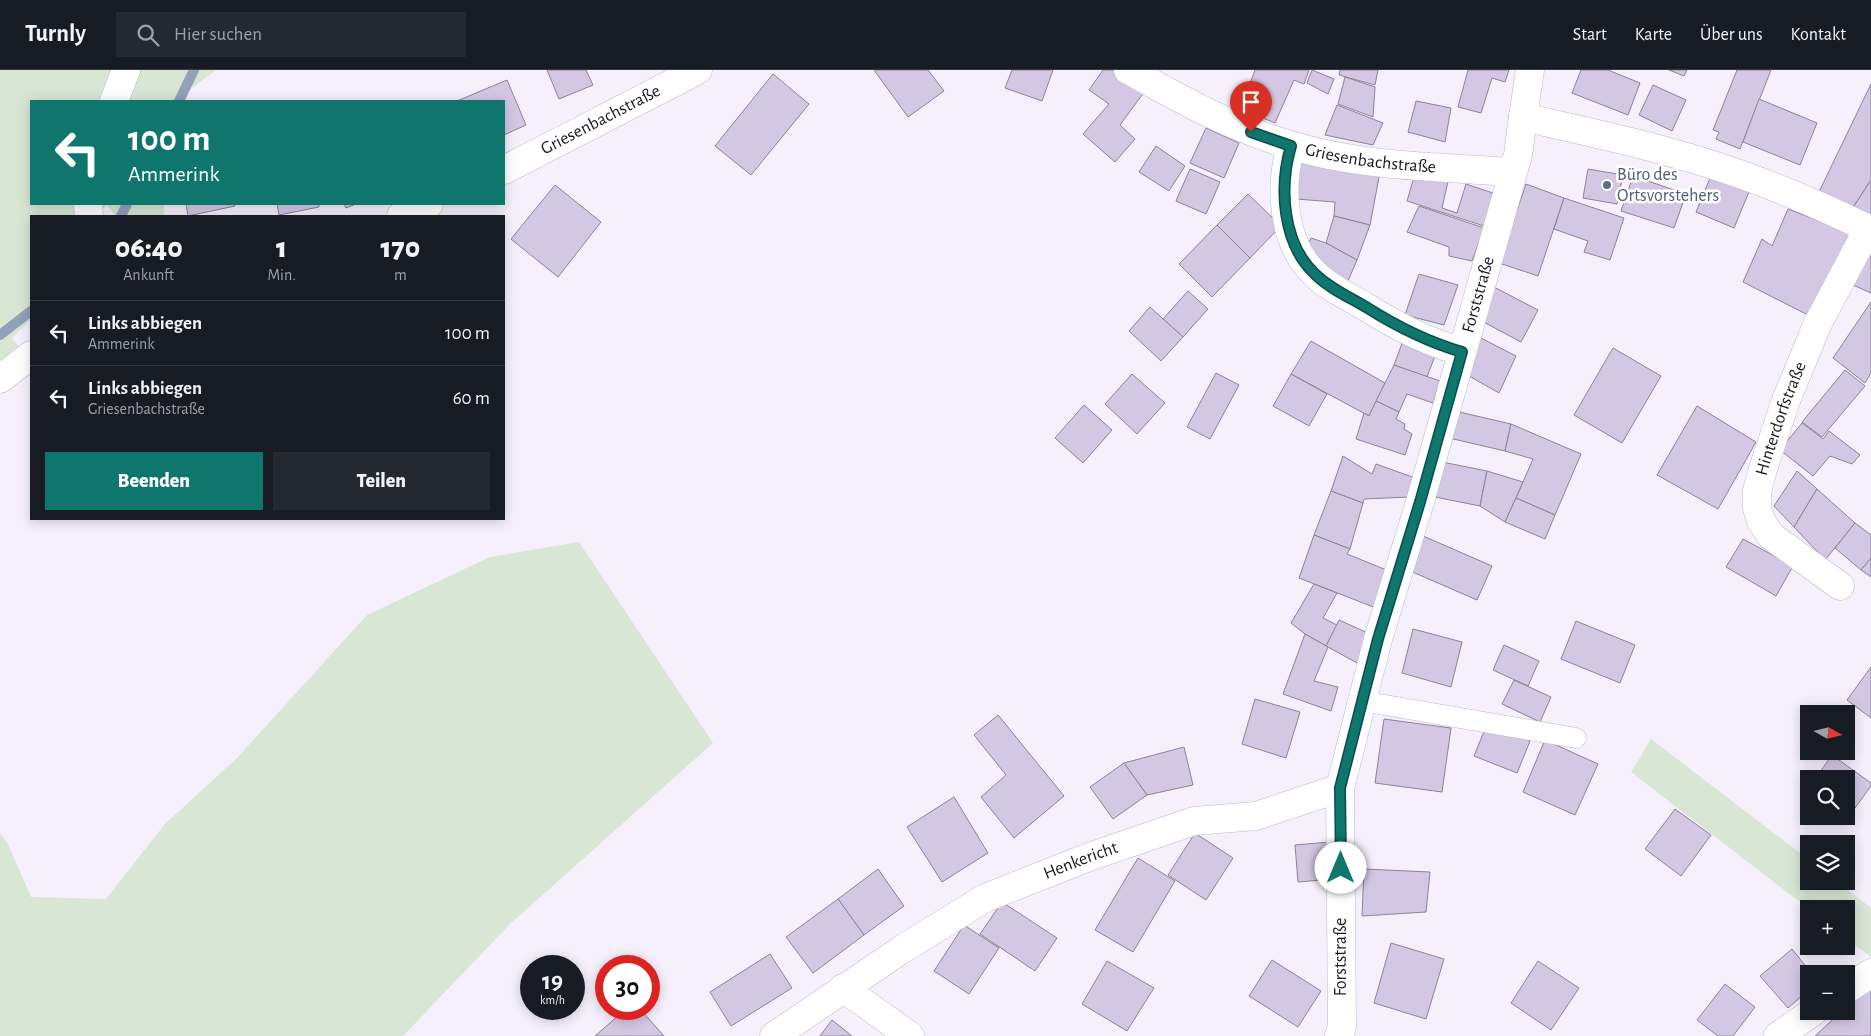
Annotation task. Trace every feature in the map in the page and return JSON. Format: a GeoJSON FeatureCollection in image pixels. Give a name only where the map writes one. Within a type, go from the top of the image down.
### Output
{"type":"FeatureCollection","features":[{"type":"Feature","properties":{"kind":"street"},"geometry":{"type":"LineString","coordinates":[[114,100],[126,70]]}},
{"type":"Feature","properties":{"kind":"street","name":"Griesenbachstraße"},"geometry":{"type":"LineString","coordinates":[[505,170],[698,70]]}},
{"type":"Feature","properties":{"kind":"street","name":"Griesenbachstraße"},"geometry":{"type":"LineString","coordinates":[[1128,70],[1212,116],[1291,146],[1324,154],[1375,161],[1513,172]]}},
{"type":"Feature","properties":{"kind":"street","name":"Forststraße"},"geometry":{"type":"LineString","coordinates":[[1339,1036],[1342,1026],[1340,788],[1378,639],[1420,502],[1518,155],[1530,70]]}},
{"type":"Feature","properties":{"kind":"street","name":"Hinterdorfstraße"},"geometry":{"type":"LineString","coordinates":[[1523,117],[1667,151],[1719,167],[1768,184],[1870,229],[1817,325],[1785,403],[1763,469],[1758,491],[1757,508],[1761,522],[1771,536],[1840,586]]}},
{"type":"Feature","properties":{"kind":"street"},"geometry":{"type":"LineString","coordinates":[[1291,146],[1286,162],[1285,178],[1287,214],[1291,233],[1304,261],[1315,275],[1387,320],[1431,341],[1462,352]]}},
{"type":"Feature","properties":{"kind":"street"},"geometry":{"type":"LineString","coordinates":[[403,215],[427,205]]}},
{"type":"Feature","properties":{"kind":"street"},"geometry":{"type":"LineString","coordinates":[[0,379],[30,355]]}},
{"type":"Feature","properties":{"kind":"street","name":"Henkericht"},"geometry":{"type":"LineString","coordinates":[[774,1036],[844,988],[985,898],[1089,857],[1194,821],[1256,816],[1340,788]]}},
{"type":"Feature","properties":{"kind":"street"},"geometry":{"type":"LineString","coordinates":[[1855,984],[1871,973]]}},
{"type":"Feature","properties":{"kind":"street"},"geometry":{"type":"LineString","coordinates":[[844,988],[910,1036]]}},
{"type":"Feature","properties":{"kind":"street"},"geometry":{"type":"LineString","coordinates":[[1778,1036],[1801,1020]]}},
{"type":"Feature","properties":{"kind":"lane"},"geometry":{"type":"LineString","coordinates":[[1362,701],[1576,738]]}},
{"type":"Feature","properties":{"kind":"green space"},"geometry":{"type":"Polygon","coordinates":[[[0,70],[216,70],[188,91],[185,100],[30,100],[30,205],[107,205],[95,215],[30,215],[30,321],[12,338],[20,348],[0,364],[0,70]]]}},
{"type":"Feature","properties":{"kind":"green space"},"geometry":{"type":"Polygon","coordinates":[[[107,205],[164,205],[164,215],[115,215],[107,205]]]}},
{"type":"Feature","properties":{"kind":"green space"},"geometry":{"type":"Polygon","coordinates":[[[579,542],[713,743],[510,924],[403,1036],[0,1036],[0,834],[7,842],[31,897],[106,899],[165,824],[237,758],[367,615],[490,557],[579,542]]]}},
{"type":"Feature","properties":{"kind":"green space"},"geometry":{"type":"Polygon","coordinates":[[[1651,739],[1800,853],[1800,890],[1848,890],[1871,908],[1871,957],[1855,945],[1855,900],[1800,900],[1800,902],[1631,772],[1651,739]]]}},
{"type":"Feature","properties":{"kind":"building"},"geometry":{"type":"Polygon","coordinates":[[[547,70],[586,70],[593,85],[559,99],[547,70]]]}},
{"type":"Feature","properties":{"kind":"building"},"geometry":{"type":"Polygon","coordinates":[[[874,70],[928,70],[944,91],[908,117],[874,70]]]}},
{"type":"Feature","properties":{"kind":"building"},"geometry":{"type":"Polygon","coordinates":[[[1012,70],[1053,70],[1042,101],[1005,88],[1012,70]]]}},
{"type":"Feature","properties":{"kind":"building"},"geometry":{"type":"Polygon","coordinates":[[[1103,70],[1115,70],[1145,91],[1120,125],[1135,139],[1115,162],[1083,134],[1109,104],[1089,90],[1103,70]]]}},
{"type":"Feature","properties":{"kind":"building"},"geometry":{"type":"Polygon","coordinates":[[[1255,70],[1309,70],[1304,84],[1294,80],[1275,123],[1241,109],[1255,70]]]}},
{"type":"Feature","properties":{"kind":"building"},"geometry":{"type":"Polygon","coordinates":[[[1312,70],[1334,79],[1328,94],[1307,83],[1312,70]]]}},
{"type":"Feature","properties":{"kind":"building"},"geometry":{"type":"Polygon","coordinates":[[[1340,70],[1378,70],[1375,85],[1339,75],[1340,70]]]}},
{"type":"Feature","properties":{"kind":"building"},"geometry":{"type":"Polygon","coordinates":[[[1468,70],[1509,70],[1505,82],[1492,78],[1481,113],[1458,107],[1468,70]]]}},
{"type":"Feature","properties":{"kind":"building"},"geometry":{"type":"Polygon","coordinates":[[[1581,70],[1608,70],[1640,83],[1628,115],[1572,93],[1581,70]]]}},
{"type":"Feature","properties":{"kind":"building"},"geometry":{"type":"Polygon","coordinates":[[[1669,70],[1687,70],[1684,76],[1669,70]]]}},
{"type":"Feature","properties":{"kind":"building"},"geometry":{"type":"Polygon","coordinates":[[[1737,70],[1771,70],[1740,149],[1716,139],[1719,132],[1713,130],[1737,70]]]}},
{"type":"Feature","properties":{"kind":"building"},"geometry":{"type":"Polygon","coordinates":[[[773,74],[809,104],[751,175],[715,146],[773,74]]]}},
{"type":"Feature","properties":{"kind":"building"},"geometry":{"type":"Polygon","coordinates":[[[1345,77],[1375,87],[1373,117],[1338,104],[1345,77]]]}},
{"type":"Feature","properties":{"kind":"building"},"geometry":{"type":"Polygon","coordinates":[[[507,80],[526,125],[505,135],[505,100],[459,100],[507,80]]]}},
{"type":"Feature","properties":{"kind":"building"},"geometry":{"type":"Polygon","coordinates":[[[1871,84],[1871,180],[1852,209],[1818,194],[1871,84]]]}},
{"type":"Feature","properties":{"kind":"building"},"geometry":{"type":"Polygon","coordinates":[[[1653,85],[1686,100],[1672,131],[1639,115],[1653,85]]]}},
{"type":"Feature","properties":{"kind":"building"},"geometry":{"type":"Polygon","coordinates":[[[1759,99],[1817,123],[1800,165],[1743,142],[1759,99]]]}},
{"type":"Feature","properties":{"kind":"building"},"geometry":{"type":"Polygon","coordinates":[[[1416,101],[1451,108],[1445,142],[1408,132],[1416,101]]]}},
{"type":"Feature","properties":{"kind":"building"},"geometry":{"type":"Polygon","coordinates":[[[1337,105],[1383,123],[1373,145],[1325,135],[1337,105]]]}},
{"type":"Feature","properties":{"kind":"building"},"geometry":{"type":"Polygon","coordinates":[[[1206,128],[1239,143],[1224,178],[1190,163],[1206,128]]]}},
{"type":"Feature","properties":{"kind":"building"},"geometry":{"type":"Polygon","coordinates":[[[1156,146],[1185,166],[1169,191],[1139,172],[1156,146]]]}},
{"type":"Feature","properties":{"kind":"building"},"geometry":{"type":"Polygon","coordinates":[[[1300,159],[1380,172],[1370,225],[1334,216],[1335,202],[1296,199],[1300,159]]]}},
{"type":"Feature","properties":{"kind":"building"},"geometry":{"type":"Polygon","coordinates":[[[1190,169],[1220,182],[1206,214],[1176,201],[1190,169]]]}},
{"type":"Feature","properties":{"kind":"building","name":"Büro des Ortsvorstehers"},"geometry":{"type":"Polygon","coordinates":[[[1588,169],[1623,175],[1617,204],[1583,198],[1588,169]]]}},
{"type":"Feature","properties":{"kind":"building"},"geometry":{"type":"Polygon","coordinates":[[[1416,170],[1449,177],[1442,208],[1457,213],[1466,184],[1496,194],[1484,226],[1407,201],[1416,170]]]}},
{"type":"Feature","properties":{"kind":"building"},"geometry":{"type":"Polygon","coordinates":[[[1713,171],[1751,187],[1734,228],[1696,212],[1713,171]]]}},
{"type":"Feature","properties":{"kind":"building"},"geometry":{"type":"Polygon","coordinates":[[[1633,176],[1686,194],[1674,228],[1621,211],[1633,176]]]}},
{"type":"Feature","properties":{"kind":"building"},"geometry":{"type":"Polygon","coordinates":[[[1871,180],[1871,217],[1852,209],[1871,180]]]}},
{"type":"Feature","properties":{"kind":"building"},"geometry":{"type":"Polygon","coordinates":[[[1526,184],[1564,198],[1538,276],[1499,263],[1526,184]]]}},
{"type":"Feature","properties":{"kind":"building"},"geometry":{"type":"Polygon","coordinates":[[[555,185],[601,222],[558,277],[511,239],[555,185]]]}},
{"type":"Feature","properties":{"kind":"building"},"geometry":{"type":"Polygon","coordinates":[[[1248,194],[1281,226],[1250,258],[1217,225],[1248,194]]]}},
{"type":"Feature","properties":{"kind":"building"},"geometry":{"type":"Polygon","coordinates":[[[1564,198],[1624,218],[1610,260],[1584,252],[1588,241],[1554,229],[1564,198]]]}},
{"type":"Feature","properties":{"kind":"building"},"geometry":{"type":"Polygon","coordinates":[[[186,205],[235,205],[193,215],[188,215],[186,205]]]}},
{"type":"Feature","properties":{"kind":"building"},"geometry":{"type":"Polygon","coordinates":[[[277,205],[319,205],[319,207],[279,215],[277,205]]]}},
{"type":"Feature","properties":{"kind":"building"},"geometry":{"type":"Polygon","coordinates":[[[1419,206],[1484,228],[1472,261],[1449,256],[1449,247],[1407,232],[1419,206]]]}},
{"type":"Feature","properties":{"kind":"building"},"geometry":{"type":"Polygon","coordinates":[[[1788,209],[1851,233],[1810,316],[1743,282],[1762,239],[1772,246],[1788,209]]]}},
{"type":"Feature","properties":{"kind":"building"},"geometry":{"type":"Polygon","coordinates":[[[1334,216],[1370,225],[1357,260],[1326,243],[1334,216]]]}},
{"type":"Feature","properties":{"kind":"building"},"geometry":{"type":"Polygon","coordinates":[[[1217,225],[1250,258],[1212,297],[1179,264],[1217,225]]]}},
{"type":"Feature","properties":{"kind":"building"},"geometry":{"type":"Polygon","coordinates":[[[1311,238],[1326,243],[1357,260],[1348,281],[1315,260],[1307,247],[1311,238]]]}},
{"type":"Feature","properties":{"kind":"building"},"geometry":{"type":"Polygon","coordinates":[[[1871,255],[1871,293],[1853,285],[1871,255]]]}},
{"type":"Feature","properties":{"kind":"building"},"geometry":{"type":"Polygon","coordinates":[[[1419,274],[1458,285],[1444,325],[1405,315],[1419,274]]]}},
{"type":"Feature","properties":{"kind":"building"},"geometry":{"type":"Polygon","coordinates":[[[1492,286],[1538,310],[1521,342],[1476,318],[1492,286]]]}},
{"type":"Feature","properties":{"kind":"building"},"geometry":{"type":"Polygon","coordinates":[[[1188,291],[1208,309],[1183,337],[1163,319],[1188,291]]]}},
{"type":"Feature","properties":{"kind":"building"},"geometry":{"type":"Polygon","coordinates":[[[1871,302],[1871,373],[1865,383],[1833,358],[1871,302]]]}},
{"type":"Feature","properties":{"kind":"building"},"geometry":{"type":"Polygon","coordinates":[[[1150,307],[1183,337],[1161,361],[1129,331],[1150,307]]]}},
{"type":"Feature","properties":{"kind":"building"},"geometry":{"type":"Polygon","coordinates":[[[1479,337],[1516,356],[1499,393],[1469,376],[1479,337]]]}},
{"type":"Feature","properties":{"kind":"building"},"geometry":{"type":"Polygon","coordinates":[[[1404,338],[1435,356],[1427,377],[1394,365],[1404,338]]]}},
{"type":"Feature","properties":{"kind":"building"},"geometry":{"type":"Polygon","coordinates":[[[1311,341],[1385,383],[1369,416],[1291,374],[1311,341]]]}},
{"type":"Feature","properties":{"kind":"building"},"geometry":{"type":"Polygon","coordinates":[[[1613,348],[1661,376],[1622,443],[1574,415],[1613,348]]]}},
{"type":"Feature","properties":{"kind":"building"},"geometry":{"type":"Polygon","coordinates":[[[1394,365],[1440,381],[1433,403],[1407,394],[1399,412],[1376,401],[1394,365]]]}},
{"type":"Feature","properties":{"kind":"building"},"geometry":{"type":"Polygon","coordinates":[[[1845,370],[1865,386],[1822,437],[1802,422],[1845,370]]]}},
{"type":"Feature","properties":{"kind":"building"},"geometry":{"type":"Polygon","coordinates":[[[1216,373],[1239,385],[1210,439],[1187,427],[1216,373]]]}},
{"type":"Feature","properties":{"kind":"building"},"geometry":{"type":"Polygon","coordinates":[[[1132,374],[1165,403],[1137,434],[1105,404],[1132,374]]]}},
{"type":"Feature","properties":{"kind":"building"},"geometry":{"type":"Polygon","coordinates":[[[1291,374],[1327,394],[1309,426],[1273,406],[1291,374]]]}},
{"type":"Feature","properties":{"kind":"building"},"geometry":{"type":"Polygon","coordinates":[[[1376,401],[1399,412],[1396,419],[1405,424],[1404,429],[1412,434],[1405,455],[1356,439],[1364,413],[1369,416],[1376,401]]]}},
{"type":"Feature","properties":{"kind":"building"},"geometry":{"type":"Polygon","coordinates":[[[1084,405],[1112,430],[1083,463],[1055,438],[1084,405]]]}},
{"type":"Feature","properties":{"kind":"building"},"geometry":{"type":"Polygon","coordinates":[[[1697,406],[1756,442],[1718,509],[1657,475],[1697,406]]]}},
{"type":"Feature","properties":{"kind":"building"},"geometry":{"type":"Polygon","coordinates":[[[1455,411],[1511,424],[1505,451],[1449,438],[1455,411]]]}},
{"type":"Feature","properties":{"kind":"building"},"geometry":{"type":"Polygon","coordinates":[[[1802,423],[1823,439],[1829,431],[1860,455],[1852,464],[1830,456],[1813,476],[1780,450],[1802,423]]]}},
{"type":"Feature","properties":{"kind":"building"},"geometry":{"type":"Polygon","coordinates":[[[1511,424],[1581,454],[1555,515],[1516,498],[1533,459],[1505,451],[1511,424]]]}},
{"type":"Feature","properties":{"kind":"building"},"geometry":{"type":"Polygon","coordinates":[[[1343,456],[1372,474],[1376,464],[1415,478],[1410,497],[1364,499],[1363,503],[1331,491],[1343,456]]]}},
{"type":"Feature","properties":{"kind":"building"},"geometry":{"type":"Polygon","coordinates":[[[1442,462],[1487,471],[1480,506],[1435,497],[1442,462]]]}},
{"type":"Feature","properties":{"kind":"building"},"geometry":{"type":"Polygon","coordinates":[[[1487,471],[1523,482],[1505,522],[1480,506],[1487,471]]]}},
{"type":"Feature","properties":{"kind":"building"},"geometry":{"type":"Polygon","coordinates":[[[1797,471],[1817,489],[1794,527],[1774,506],[1797,471]]]}},
{"type":"Feature","properties":{"kind":"building"},"geometry":{"type":"Polygon","coordinates":[[[1817,489],[1855,523],[1825,560],[1794,527],[1817,489]]]}},
{"type":"Feature","properties":{"kind":"building"},"geometry":{"type":"Polygon","coordinates":[[[1331,491],[1363,503],[1350,549],[1314,535],[1331,491]]]}},
{"type":"Feature","properties":{"kind":"building"},"geometry":{"type":"Polygon","coordinates":[[[1516,498],[1555,515],[1545,539],[1505,522],[1516,498]]]}},
{"type":"Feature","properties":{"kind":"building"},"geometry":{"type":"Polygon","coordinates":[[[1855,523],[1871,535],[1871,558],[1861,570],[1835,548],[1855,523]]]}},
{"type":"Feature","properties":{"kind":"building"},"geometry":{"type":"Polygon","coordinates":[[[1314,535],[1350,549],[1347,554],[1389,571],[1376,608],[1299,578],[1314,535]]]}},
{"type":"Feature","properties":{"kind":"building"},"geometry":{"type":"Polygon","coordinates":[[[1423,536],[1492,566],[1477,600],[1408,570],[1423,536]]]}},
{"type":"Feature","properties":{"kind":"building"},"geometry":{"type":"Polygon","coordinates":[[[1743,539],[1793,566],[1776,596],[1726,567],[1743,539]]]}},
{"type":"Feature","properties":{"kind":"building"},"geometry":{"type":"Polygon","coordinates":[[[1871,558],[1871,577],[1861,570],[1871,558]]]}},
{"type":"Feature","properties":{"kind":"building"},"geometry":{"type":"Polygon","coordinates":[[[1314,584],[1337,593],[1323,618],[1337,625],[1326,646],[1305,634],[1291,623],[1314,584]]]}},
{"type":"Feature","properties":{"kind":"building"},"geometry":{"type":"Polygon","coordinates":[[[1339,620],[1370,634],[1359,664],[1326,646],[1339,620]]]}},
{"type":"Feature","properties":{"kind":"building"},"geometry":{"type":"Polygon","coordinates":[[[1576,621],[1635,645],[1620,683],[1561,659],[1576,621]]]}},
{"type":"Feature","properties":{"kind":"building"},"geometry":{"type":"Polygon","coordinates":[[[1413,629],[1462,642],[1451,687],[1402,673],[1413,629]]]}},
{"type":"Feature","properties":{"kind":"building"},"geometry":{"type":"Polygon","coordinates":[[[1305,634],[1328,647],[1314,681],[1338,687],[1331,711],[1283,694],[1305,634]]]}},
{"type":"Feature","properties":{"kind":"building"},"geometry":{"type":"Polygon","coordinates":[[[1504,645],[1539,661],[1528,686],[1493,670],[1504,645]]]}},
{"type":"Feature","properties":{"kind":"building"},"geometry":{"type":"Polygon","coordinates":[[[1871,667],[1871,718],[1847,700],[1871,667]]]}},
{"type":"Feature","properties":{"kind":"building"},"geometry":{"type":"Polygon","coordinates":[[[1514,680],[1551,697],[1540,722],[1502,704],[1514,680]]]}},
{"type":"Feature","properties":{"kind":"building"},"geometry":{"type":"Polygon","coordinates":[[[1255,699],[1300,712],[1286,758],[1242,744],[1255,699]]]}},
{"type":"Feature","properties":{"kind":"building"},"geometry":{"type":"Polygon","coordinates":[[[998,715],[1064,796],[1014,838],[981,797],[1006,775],[974,735],[998,715]]]}},
{"type":"Feature","properties":{"kind":"building"},"geometry":{"type":"Polygon","coordinates":[[[1384,719],[1451,728],[1442,792],[1375,783],[1384,719]]]}},
{"type":"Feature","properties":{"kind":"building"},"geometry":{"type":"Polygon","coordinates":[[[1487,724],[1530,741],[1517,773],[1474,756],[1487,724]]]}},
{"type":"Feature","properties":{"kind":"building"},"geometry":{"type":"Polygon","coordinates":[[[1545,740],[1598,764],[1575,815],[1523,792],[1545,740]]]}},
{"type":"Feature","properties":{"kind":"building"},"geometry":{"type":"Polygon","coordinates":[[[1184,747],[1193,785],[1147,795],[1124,763],[1184,747]]]}},
{"type":"Feature","properties":{"kind":"building"},"geometry":{"type":"Polygon","coordinates":[[[1828,760],[1839,760],[1853,770],[1821,770],[1828,760]]]}},
{"type":"Feature","properties":{"kind":"building"},"geometry":{"type":"Polygon","coordinates":[[[1124,763],[1147,795],[1113,819],[1090,787],[1124,763]]]}},
{"type":"Feature","properties":{"kind":"building"},"geometry":{"type":"Polygon","coordinates":[[[1855,772],[1871,783],[1871,786],[1855,808],[1855,772]]]}},
{"type":"Feature","properties":{"kind":"building"},"geometry":{"type":"Polygon","coordinates":[[[954,797],[988,853],[942,882],[907,827],[954,797]]]}},
{"type":"Feature","properties":{"kind":"building"},"geometry":{"type":"Polygon","coordinates":[[[1675,809],[1711,835],[1681,876],[1645,849],[1675,809]]]}},
{"type":"Feature","properties":{"kind":"building"},"geometry":{"type":"Polygon","coordinates":[[[1195,833],[1233,858],[1206,900],[1168,875],[1195,833]]]}},
{"type":"Feature","properties":{"kind":"building"},"geometry":{"type":"Polygon","coordinates":[[[1330,842],[1333,879],[1298,882],[1295,845],[1330,842]]]}},
{"type":"Feature","properties":{"kind":"building"},"geometry":{"type":"Polygon","coordinates":[[[1138,858],[1175,881],[1133,952],[1095,930],[1138,858]]]}},
{"type":"Feature","properties":{"kind":"building"},"geometry":{"type":"Polygon","coordinates":[[[878,869],[904,906],[864,935],[838,899],[878,869]]]}},
{"type":"Feature","properties":{"kind":"building"},"geometry":{"type":"Polygon","coordinates":[[[1364,869],[1430,872],[1426,912],[1362,916],[1364,869]]]}},
{"type":"Feature","properties":{"kind":"building"},"geometry":{"type":"Polygon","coordinates":[[[838,899],[864,935],[813,973],[786,937],[838,899]]]}},
{"type":"Feature","properties":{"kind":"building"},"geometry":{"type":"Polygon","coordinates":[[[1002,902],[1057,938],[1035,971],[980,934],[1002,902]]]}},
{"type":"Feature","properties":{"kind":"building"},"geometry":{"type":"Polygon","coordinates":[[[964,925],[999,948],[969,994],[934,971],[964,925]]]}},
{"type":"Feature","properties":{"kind":"building"},"geometry":{"type":"Polygon","coordinates":[[[1391,943],[1444,959],[1426,1019],[1374,1003],[1391,943]]]}},
{"type":"Feature","properties":{"kind":"building"},"geometry":{"type":"Polygon","coordinates":[[[1792,949],[1805,965],[1800,965],[1800,998],[1788,1008],[1760,976],[1792,949]]]}},
{"type":"Feature","properties":{"kind":"building"},"geometry":{"type":"Polygon","coordinates":[[[770,954],[792,988],[731,1026],[710,992],[770,954]]]}},
{"type":"Feature","properties":{"kind":"building"},"geometry":{"type":"Polygon","coordinates":[[[1272,960],[1321,991],[1298,1027],[1249,996],[1272,960]]]}},
{"type":"Feature","properties":{"kind":"building"},"geometry":{"type":"Polygon","coordinates":[[[1107,961],[1154,988],[1127,1031],[1082,1004],[1107,961]]]}},
{"type":"Feature","properties":{"kind":"building"},"geometry":{"type":"Polygon","coordinates":[[[1538,961],[1579,988],[1551,1030],[1511,1003],[1538,961]]]}},
{"type":"Feature","properties":{"kind":"building"},"geometry":{"type":"Polygon","coordinates":[[[1725,984],[1755,1007],[1733,1036],[1718,1036],[1697,1020],[1725,984]]]}},
{"type":"Feature","properties":{"kind":"building"},"geometry":{"type":"Polygon","coordinates":[[[1871,985],[1871,1036],[1815,1036],[1832,1020],[1855,1020],[1855,999],[1871,985]]]}},
{"type":"Feature","properties":{"kind":"building"},"geometry":{"type":"Polygon","coordinates":[[[613,1020],[650,1020],[664,1036],[595,1036],[613,1020]]]}},
{"type":"Feature","properties":{"kind":"building"},"geometry":{"type":"Polygon","coordinates":[[[832,1020],[852,1036],[820,1036],[832,1020]]]}},
{"type":"Feature","properties":{"kind":"waterway"},"geometry":{"type":"LineString","coordinates":[[179,100],[194,70]]}},
{"type":"Feature","properties":{"kind":"waterway"},"geometry":{"type":"LineString","coordinates":[[122,215],[126,205]]}},
{"type":"Feature","properties":{"kind":"waterway"},"geometry":{"type":"LineString","coordinates":[[0,335],[30,312]]}},
{"type":"Feature","properties":{"kind":"place","name":"Büro des Ortsvorstehers"},"geometry":{"type":"Point","coordinates":[1607,185]}},
{"type":"Feature","properties":{"kind":"route"},"geometry":{"type":"LineString","coordinates":[[1251,132],[1291,146],[1286,162],[1285,178],[1287,214],[1291,233],[1298,251],[1315,275],[1387,320],[1425,339],[1462,352],[1420,502],[1378,639],[1340,788],[1341,868]]}}]}
